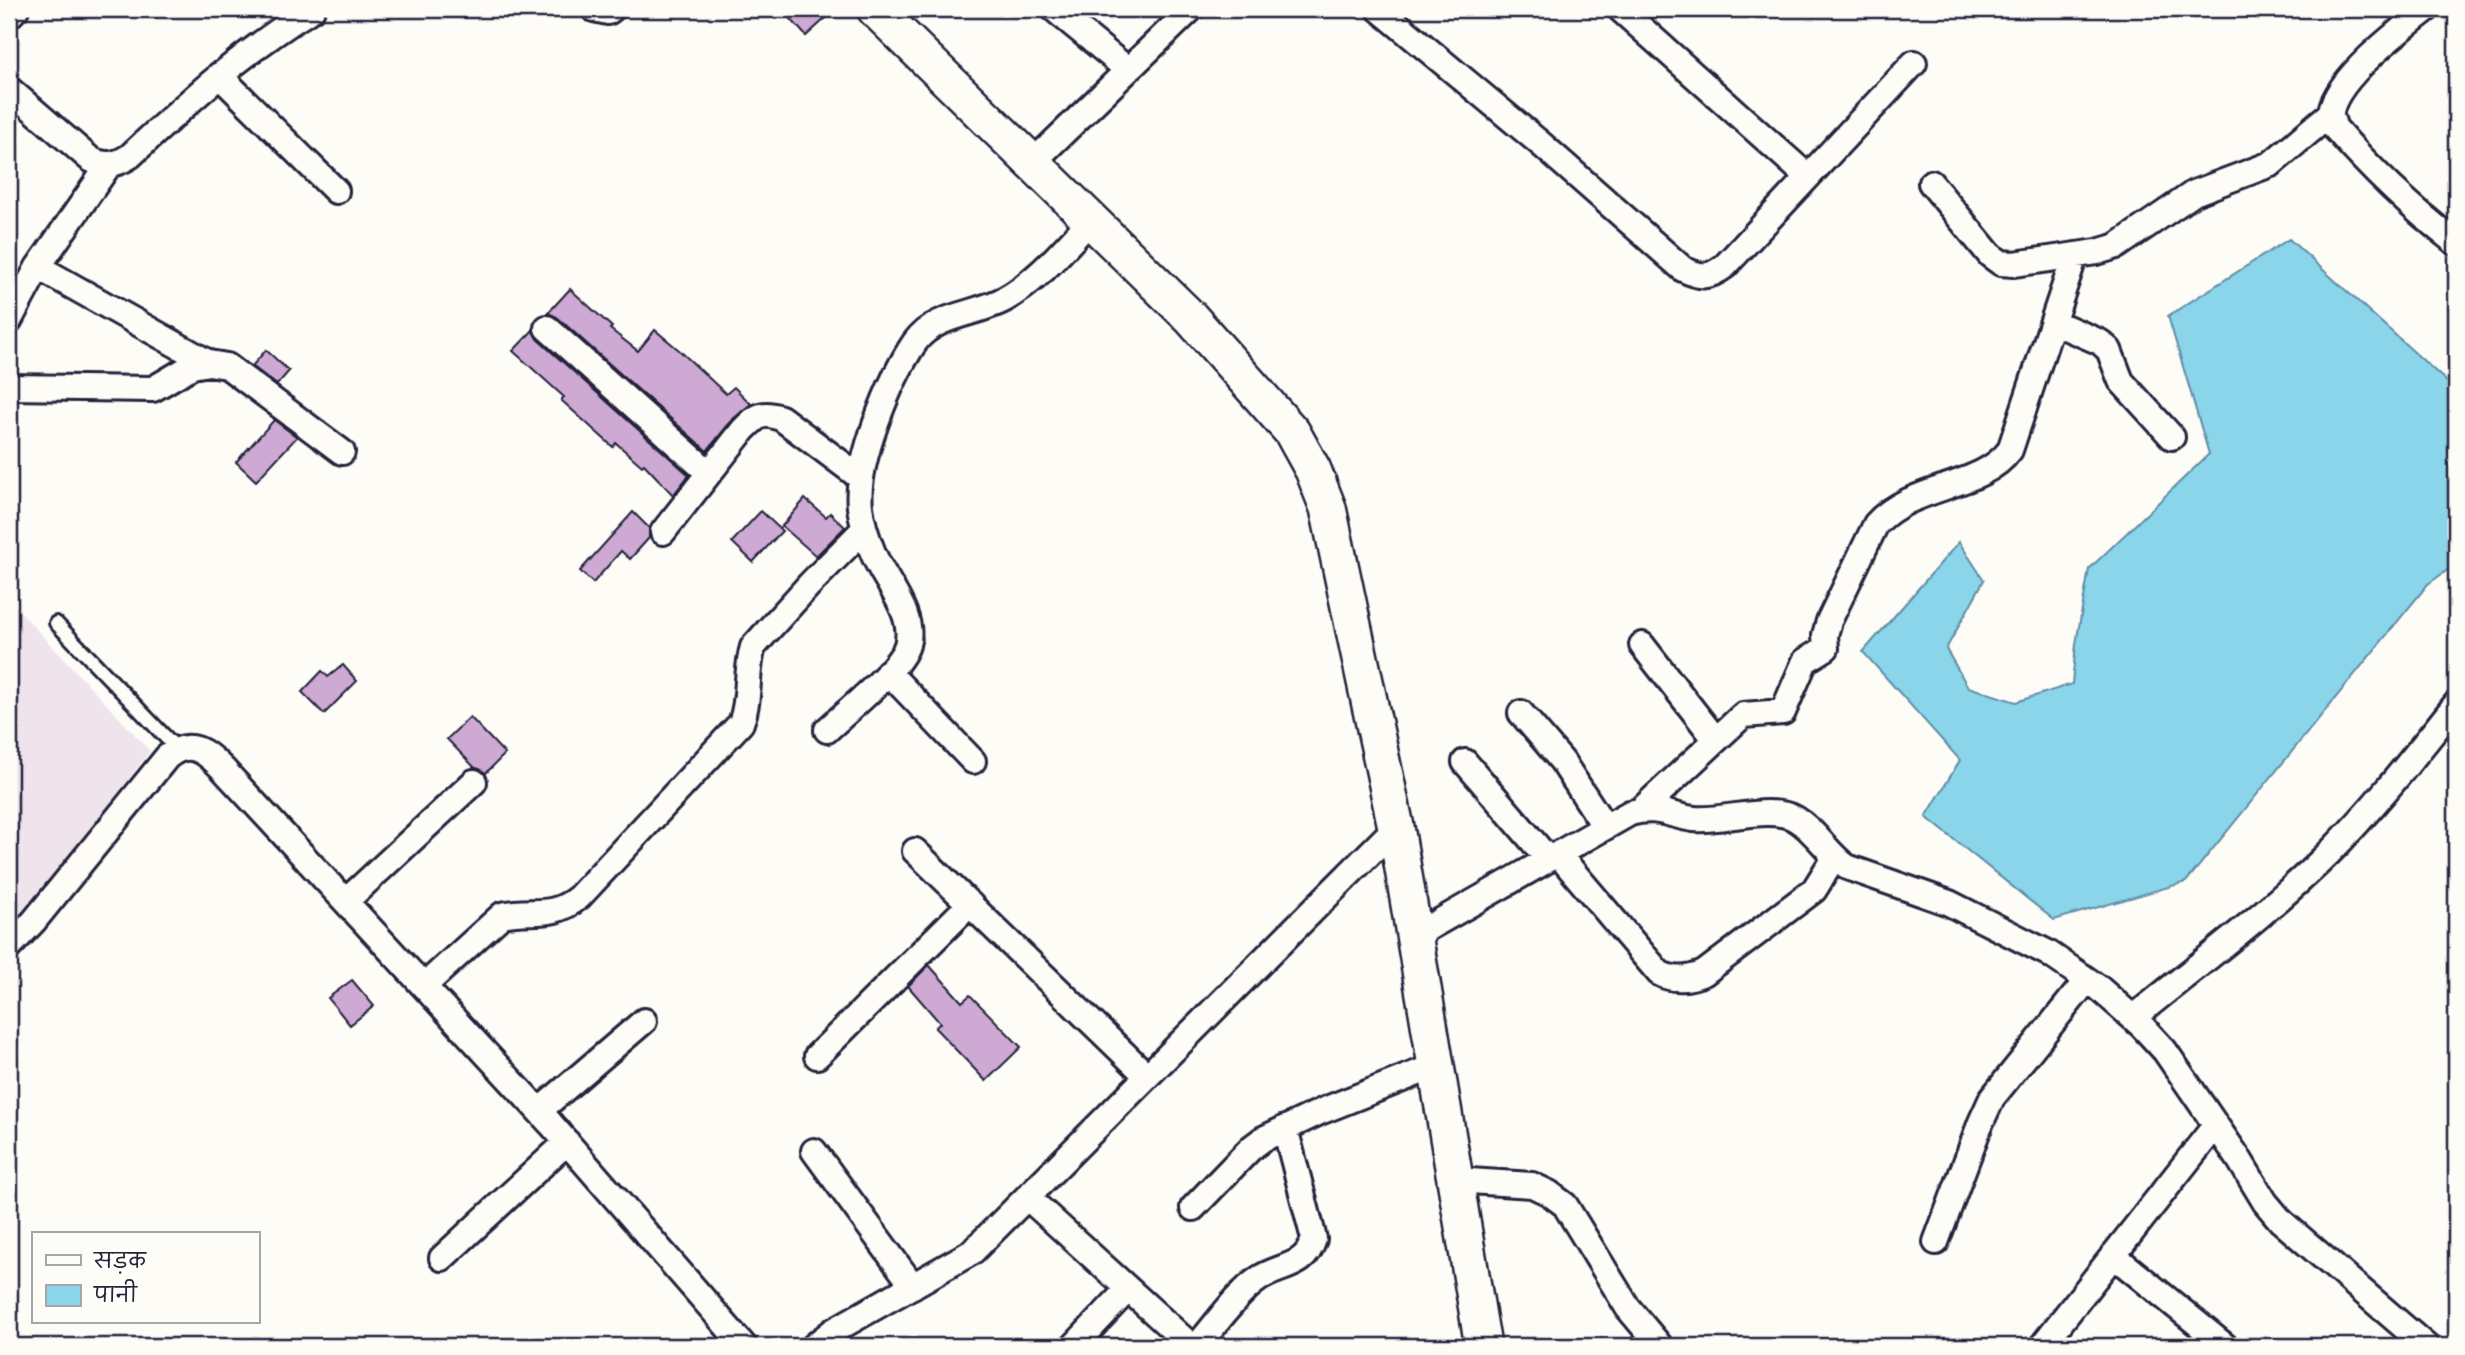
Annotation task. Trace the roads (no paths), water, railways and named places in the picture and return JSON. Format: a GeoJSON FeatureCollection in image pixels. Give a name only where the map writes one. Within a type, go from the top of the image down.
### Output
{"type":"FeatureCollection","features":[{"type":"Feature","properties":{"kind":"street"},"geometry":{"type":"LineString","coordinates":[[9,16],[16,9]]}},
{"type":"Feature","properties":{"kind":"street"},"geometry":{"type":"LineString","coordinates":[[9,89],[90,159],[109,165],[121,162],[247,52],[312,9]]}},
{"type":"Feature","properties":{"kind":"street"},"geometry":{"type":"LineString","coordinates":[[594,9],[608,12],[612,9]]}},
{"type":"Feature","properties":{"kind":"street"},"geometry":{"type":"LineString","coordinates":[[875,9],[1191,318],[1292,432],[1312,470],[1328,508],[1396,827],[1478,1345]]}},
{"type":"Feature","properties":{"kind":"street"},"geometry":{"type":"LineString","coordinates":[[1054,9],[1128,70]]}},
{"type":"Feature","properties":{"kind":"street"},"geometry":{"type":"LineString","coordinates":[[1032,163],[1191,9]]}},
{"type":"Feature","properties":{"kind":"street"},"geometry":{"type":"LineString","coordinates":[[1379,9],[1541,144],[1683,269],[1698,276],[1711,276],[1725,266],[1914,63]]}},
{"type":"Feature","properties":{"kind":"street"},"geometry":{"type":"LineString","coordinates":[[1620,9],[1808,177]]}},
{"type":"Feature","properties":{"kind":"street"},"geometry":{"type":"LineString","coordinates":[[1931,183],[1990,255],[2001,263],[2014,264],[2075,255],[2116,246],[2194,193],[2270,164],[2330,113],[2337,97],[2375,51],[2427,9]]}},
{"type":"Feature","properties":{"kind":"street"},"geometry":{"type":"LineString","coordinates":[[219,75],[336,191]]}},
{"type":"Feature","properties":{"kind":"street"},"geometry":{"type":"LineString","coordinates":[[2330,113],[2334,127],[2395,193],[2456,243]]}},
{"type":"Feature","properties":{"kind":"street"},"geometry":{"type":"LineString","coordinates":[[9,321],[16,284],[38,267],[109,165]]}},
{"type":"Feature","properties":{"kind":"street"},"geometry":{"type":"LineString","coordinates":[[827,730],[888,672],[906,649],[910,632],[906,617],[874,555],[864,529],[860,505],[861,478],[879,415],[891,388],[915,342],[926,330],[943,321],[1003,300],[1018,290],[1036,277],[1091,220]]}},
{"type":"Feature","properties":{"kind":"street"},"geometry":{"type":"LineString","coordinates":[[1642,809],[1744,715],[1783,712],[1805,661],[1826,648],[1825,635],[1829,621],[1876,524],[1885,515],[1899,505],[1988,470],[2002,461],[2010,450],[2075,255]]}},
{"type":"Feature","properties":{"kind":"street"},"geometry":{"type":"LineString","coordinates":[[38,267],[209,363]]}},
{"type":"Feature","properties":{"kind":"street"},"geometry":{"type":"LineString","coordinates":[[2053,322],[2100,342],[2109,350],[2120,381],[2172,437]]}},
{"type":"Feature","properties":{"kind":"street"},"geometry":{"type":"LineString","coordinates":[[547,328],[709,473]]}},
{"type":"Feature","properties":{"kind":"street"},"geometry":{"type":"LineString","coordinates":[[9,387],[153,389],[192,366],[209,363],[227,366],[342,452]]}},
{"type":"Feature","properties":{"kind":"street"},"geometry":{"type":"LineString","coordinates":[[663,531],[755,418],[768,414],[781,418],[861,478]]}},
{"type":"Feature","properties":{"kind":"street"},"geometry":{"type":"LineString","coordinates":[[424,986],[502,915],[517,912],[555,912],[567,907],[579,897],[741,723],[745,713],[749,660],[753,647],[864,529]]}},
{"type":"Feature","properties":{"kind":"street"},"geometry":{"type":"LineString","coordinates":[[1642,646],[1716,740]]}},
{"type":"Feature","properties":{"kind":"street"},"geometry":{"type":"LineString","coordinates":[[888,672],[973,761]]}},
{"type":"Feature","properties":{"kind":"street"},"geometry":{"type":"LineString","coordinates":[[2133,1018],[2291,888],[2330,852],[2379,798],[2456,704]]}},
{"type":"Feature","properties":{"kind":"street"},"geometry":{"type":"LineString","coordinates":[[1521,713],[1562,761],[1605,827]]}},
{"type":"Feature","properties":{"kind":"street"},"geometry":{"type":"LineString","coordinates":[[9,947],[34,921],[167,757],[177,749],[197,748],[208,755],[346,901],[539,1111],[744,1346]]}},
{"type":"Feature","properties":{"kind":"street"},"geometry":{"type":"LineString","coordinates":[[1465,762],[1659,973],[1672,978],[1696,976],[1704,972],[1797,904],[1814,890],[1833,858]]}},
{"type":"Feature","properties":{"kind":"street"},"geometry":{"type":"LineString","coordinates":[[346,901],[474,782]]}},
{"type":"Feature","properties":{"kind":"street"},"geometry":{"type":"LineString","coordinates":[[1414,936],[1630,813],[1642,809],[1658,809],[1690,818],[1711,820],[1780,814],[1795,819],[1809,830],[1833,858],[1847,867],[1949,902],[2048,953],[2087,980],[2133,1018],[2165,1051],[2265,1202],[2281,1221],[2426,1346]]}},
{"type":"Feature","properties":{"kind":"street"},"geometry":{"type":"LineString","coordinates":[[814,1346],[833,1331],[972,1252],[1396,827]]}},
{"type":"Feature","properties":{"kind":"street"},"geometry":{"type":"LineString","coordinates":[[915,851],[1147,1076]]}},
{"type":"Feature","properties":{"kind":"street"},"geometry":{"type":"LineString","coordinates":[[817,1056],[970,904]]}},
{"type":"Feature","properties":{"kind":"street"},"geometry":{"type":"LineString","coordinates":[[1936,1242],[1992,1098],[2087,980]]}},
{"type":"Feature","properties":{"kind":"street"},"geometry":{"type":"LineString","coordinates":[[539,1111],[644,1021]]}},
{"type":"Feature","properties":{"kind":"street"},"geometry":{"type":"LineString","coordinates":[[1193,1208],[1251,1148],[1285,1128],[1435,1066]]}},
{"type":"Feature","properties":{"kind":"street"},"geometry":{"type":"LineString","coordinates":[[2042,1346],[2215,1126]]}},
{"type":"Feature","properties":{"kind":"street"},"geometry":{"type":"LineString","coordinates":[[1197,1346],[1257,1280],[1299,1261],[1310,1253],[1314,1239],[1285,1128]]}},
{"type":"Feature","properties":{"kind":"street"},"geometry":{"type":"LineString","coordinates":[[442,1258],[567,1142]]}},
{"type":"Feature","properties":{"kind":"street"},"geometry":{"type":"LineString","coordinates":[[814,1151],[913,1286]]}},
{"type":"Feature","properties":{"kind":"street"},"geometry":{"type":"LineString","coordinates":[[1454,1180],[1532,1185],[1549,1192],[1565,1205],[1628,1308],[1660,1346]]}},
{"type":"Feature","properties":{"kind":"street"},"geometry":{"type":"LineString","coordinates":[[1027,1197],[1191,1346]]}},
{"type":"Feature","properties":{"kind":"street"},"geometry":{"type":"LineString","coordinates":[[2113,1255],[2225,1346]]}},
{"type":"Feature","properties":{"kind":"street"},"geometry":{"type":"LineString","coordinates":[[1074,1346],[1128,1289]]}},
{"type":"Feature","properties":{"kind":"lane"},"geometry":{"type":"LineString","coordinates":[[56,622],[177,749]]}},
{"type":"Feature","properties":{"kind":"water"},"geometry":{"type":"Polygon","coordinates":[[[2289,239],[2456,390],[2456,564],[2428,584],[2186,882],[2054,920],[1926,817],[1960,760],[1863,652],[1959,542],[1984,580],[1946,649],[1968,687],[2016,702],[2072,684],[2089,569],[2209,454],[2168,316],[2289,239]]]}}]}
